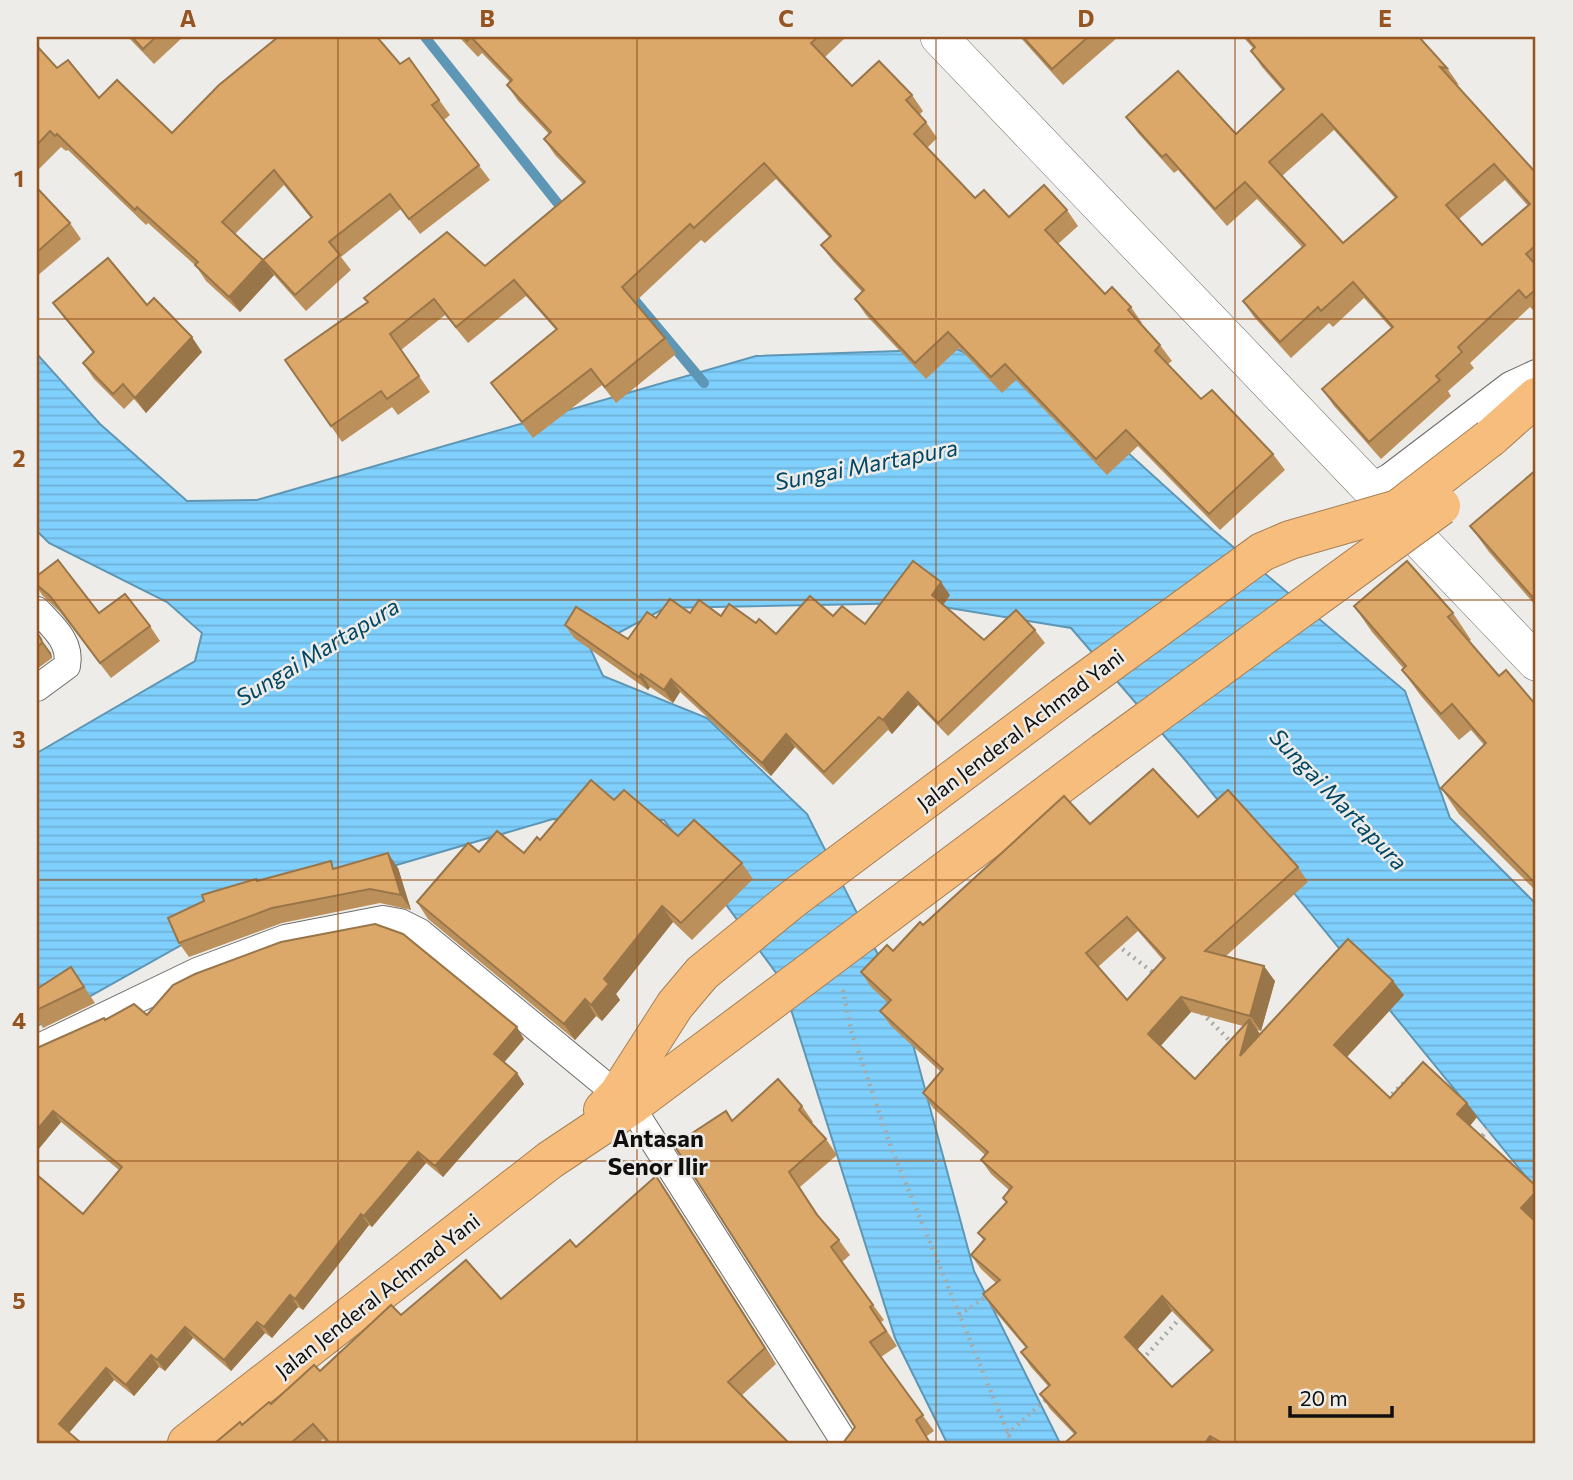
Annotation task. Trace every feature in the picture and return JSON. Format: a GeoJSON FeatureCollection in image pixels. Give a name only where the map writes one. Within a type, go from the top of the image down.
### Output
{"type":"FeatureCollection","features":[{"type":"Feature","properties":{"kind":"highway","name":"Jalan Jenderal Achmad Yani"},"geometry":{"type":"LineString","coordinates":[[187,1443],[569,1147],[624,1100],[710,1045],[834,955],[1104,752],[1499,447],[1536,397]]}},
{"type":"Feature","properties":{"kind":"highway","name":"Jalan Jenderal Achmad Yani"},"geometry":{"type":"LineString","coordinates":[[624,1100],[675,1006],[702,973],[794,898],[1063,697],[1262,552],[1290,540],[1398,509],[1499,447],[1536,432]]}},
{"type":"Feature","properties":{"kind":"street"},"geometry":{"type":"LineString","coordinates":[[939,37],[1367,489],[1536,662]]}},
{"type":"Feature","properties":{"kind":"street"},"geometry":{"type":"LineString","coordinates":[[1367,489],[1389,477],[1510,386],[1536,373]]}},
{"type":"Feature","properties":{"kind":"street"},"geometry":{"type":"LineString","coordinates":[[37,610],[66,645],[69,656],[67,666],[37,688]]}},
{"type":"Feature","properties":{"kind":"street"},"geometry":{"type":"LineString","coordinates":[[37,1048],[209,966],[285,938],[383,919],[400,922],[420,932],[549,1042],[624,1100],[845,1443]]}},
{"type":"Feature","properties":{"kind":"path"},"geometry":{"type":"LineString","coordinates":[[1108,937],[1161,979]]}},
{"type":"Feature","properties":{"kind":"path"},"geometry":{"type":"LineString","coordinates":[[834,955],[842,979],[851,1030],[891,1147],[1006,1434],[1012,1443]]}},
{"type":"Feature","properties":{"kind":"path"},"geometry":{"type":"LineString","coordinates":[[1193,1003],[1241,1051]]}},
{"type":"Feature","properties":{"kind":"path"},"geometry":{"type":"LineString","coordinates":[[1384,1101],[1413,1074]]}},
{"type":"Feature","properties":{"kind":"path"},"geometry":{"type":"LineString","coordinates":[[1474,1145],[1491,1126]]}},
{"type":"Feature","properties":{"kind":"path"},"geometry":{"type":"LineString","coordinates":[[959,1315],[994,1292]]}},
{"type":"Feature","properties":{"kind":"path"},"geometry":{"type":"LineString","coordinates":[[1139,1363],[1186,1311]]}},
{"type":"Feature","properties":{"kind":"path"},"geometry":{"type":"LineString","coordinates":[[1006,1434],[1054,1391]]}},
{"type":"Feature","properties":{"kind":"water","name":"Sungai Martapura"},"geometry":{"type":"Polygon","coordinates":[[[957,349],[1071,401],[1213,530],[1405,691],[1450,818],[1536,904],[1536,1189],[1186,761],[1071,628],[919,603],[665,608],[590,648],[603,676],[707,718],[807,814],[901,1000],[974,1271],[1060,1443],[947,1443],[895,1338],[782,981],[664,820],[553,819],[244,910],[37,1026],[37,753],[195,661],[202,633],[167,602],[49,543],[37,531],[37,354],[100,424],[187,501],[257,500],[756,356],[957,349]]]}},
{"type":"Feature","properties":{"kind":"building"},"geometry":{"type":"Polygon","coordinates":[[[132,37],[156,37],[143,49],[132,37]]]}},
{"type":"Feature","properties":{"kind":"building"},"geometry":{"type":"Polygon","coordinates":[[[278,37],[377,37],[400,64],[409,58],[439,100],[432,105],[479,165],[409,219],[390,194],[329,242],[340,255],[295,295],[263,260],[229,297],[195,265],[198,262],[137,207],[135,210],[57,134],[55,136],[50,131],[37,145],[37,46],[57,68],[68,60],[99,98],[117,80],[172,133],[219,85],[278,37]],[[274,170],[222,222],[263,260],[312,217],[274,170]]]}},
{"type":"Feature","properties":{"kind":"building"},"geometry":{"type":"Polygon","coordinates":[[[471,37],[818,37],[811,43],[852,86],[879,61],[912,95],[906,100],[926,122],[914,134],[975,198],[984,190],[1009,217],[1044,185],[1067,210],[1045,230],[1105,294],[1112,287],[1131,307],[1128,310],[1160,345],[1155,351],[1201,399],[1212,390],[1273,454],[1209,514],[1126,430],[1096,459],[1005,364],[991,377],[948,332],[915,363],[855,299],[864,290],[821,245],[831,236],[764,163],[694,228],[690,224],[622,287],[665,338],[605,387],[591,369],[522,422],[491,383],[557,329],[514,280],[456,327],[434,299],[390,334],[419,376],[387,399],[381,391],[331,426],[285,360],[368,302],[364,298],[447,232],[485,266],[585,182],[544,139],[551,132],[507,85],[512,80],[471,37]]]}},
{"type":"Feature","properties":{"kind":"building"},"geometry":{"type":"Polygon","coordinates":[[[1023,37],[1088,37],[1052,69],[1023,37]]]}},
{"type":"Feature","properties":{"kind":"building"},"geometry":{"type":"Polygon","coordinates":[[[1246,37],[1419,37],[1447,68],[1440,67],[1536,173],[1536,245],[1526,254],[1536,265],[1536,289],[1526,298],[1519,290],[1458,347],[1462,352],[1436,376],[1440,380],[1369,442],[1322,389],[1393,327],[1353,282],[1321,311],[1318,307],[1280,342],[1243,301],[1305,245],[1245,182],[1215,209],[1166,154],[1162,157],[1126,117],[1178,71],[1236,134],[1284,89],[1251,51],[1255,47],[1246,37]],[[1322,114],[1269,162],[1343,243],[1397,197],[1322,114]],[[1494,164],[1446,205],[1482,245],[1530,204],[1494,164]]]}},
{"type":"Feature","properties":{"kind":"building"},"geometry":{"type":"Polygon","coordinates":[[[37,188],[70,223],[37,252],[37,188]]]}},
{"type":"Feature","properties":{"kind":"building"},"geometry":{"type":"Polygon","coordinates":[[[108,258],[147,305],[154,298],[192,337],[135,398],[123,384],[113,394],[83,363],[94,352],[53,303],[108,258]]]}},
{"type":"Feature","properties":{"kind":"building"},"geometry":{"type":"Polygon","coordinates":[[[1536,470],[1536,601],[1470,526],[1536,470]]]}},
{"type":"Feature","properties":{"kind":"building"},"geometry":{"type":"Polygon","coordinates":[[[58,560],[99,613],[125,594],[150,626],[100,663],[50,596],[37,585],[37,576],[58,560]]]}},
{"type":"Feature","properties":{"kind":"building"},"geometry":{"type":"Polygon","coordinates":[[[913,561],[941,582],[932,595],[984,640],[1016,610],[1035,630],[938,723],[908,692],[883,720],[879,717],[824,772],[786,734],[762,763],[671,679],[664,690],[641,674],[639,677],[565,625],[576,607],[628,639],[647,612],[656,618],[670,599],[690,613],[699,600],[721,616],[729,604],[756,623],[759,619],[776,634],[810,596],[833,616],[842,606],[865,624],[913,561]]]}},
{"type":"Feature","properties":{"kind":"building"},"geometry":{"type":"Polygon","coordinates":[[[1407,561],[1453,613],[1448,617],[1499,676],[1506,670],[1536,705],[1536,884],[1441,788],[1486,743],[1452,704],[1441,714],[1402,670],[1406,666],[1354,606],[1407,561]]]}},
{"type":"Feature","properties":{"kind":"building"},"geometry":{"type":"Polygon","coordinates":[[[37,633],[42,643],[37,647],[37,633]]]}},
{"type":"Feature","properties":{"kind":"building"},"geometry":{"type":"Polygon","coordinates":[[[1153,769],[1198,817],[1228,790],[1298,867],[1205,951],[1264,966],[1250,1016],[1181,997],[1148,1034],[1195,1079],[1250,1019],[1240,1056],[1348,939],[1393,981],[1334,1045],[1390,1098],[1423,1062],[1467,1103],[1457,1114],[1536,1186],[1536,1192],[1521,1208],[1536,1222],[1536,1443],[1222,1443],[1210,1436],[1205,1443],[1067,1441],[1076,1433],[1040,1394],[1050,1385],[1021,1352],[1027,1347],[983,1294],[1000,1280],[971,1255],[985,1239],[978,1233],[1007,1202],[1003,1198],[1012,1187],[981,1160],[988,1152],[923,1093],[943,1069],[880,1011],[891,1000],[861,972],[887,945],[893,951],[920,922],[923,925],[1064,796],[1090,824],[1153,769]],[[1127,917],[1086,953],[1127,1000],[1165,958],[1127,917]],[[1162,1296],[1125,1337],[1172,1387],[1213,1350],[1162,1296]]]}},
{"type":"Feature","properties":{"kind":"building"},"geometry":{"type":"Polygon","coordinates":[[[591,780],[614,800],[624,790],[678,836],[694,820],[742,863],[681,923],[662,906],[604,979],[609,984],[591,1005],[585,999],[564,1024],[417,902],[468,843],[479,852],[497,831],[524,853],[537,837],[540,840],[591,780]]]}},
{"type":"Feature","properties":{"kind":"building"},"geometry":{"type":"Polygon","coordinates":[[[388,853],[401,895],[370,889],[272,908],[179,943],[168,918],[204,901],[202,895],[256,879],[257,881],[331,861],[333,869],[388,853]]]}},
{"type":"Feature","properties":{"kind":"building"},"geometry":{"type":"Polygon","coordinates":[[[375,924],[403,934],[517,1027],[494,1054],[517,1073],[435,1166],[418,1152],[364,1216],[361,1214],[295,1299],[290,1295],[264,1327],[257,1322],[224,1360],[185,1327],[157,1360],[151,1355],[126,1385],[106,1368],[59,1424],[81,1443],[37,1443],[37,1175],[83,1214],[122,1167],[53,1111],[37,1130],[37,1048],[104,1018],[105,1020],[134,1004],[147,1015],[173,985],[281,942],[375,924]]]}},
{"type":"Feature","properties":{"kind":"building"},"geometry":{"type":"Polygon","coordinates":[[[71,967],[84,987],[37,1010],[37,989],[71,967]]]}},
{"type":"Feature","properties":{"kind":"building"},"geometry":{"type":"Polygon","coordinates":[[[778,1079],[802,1106],[799,1110],[826,1139],[789,1172],[817,1215],[839,1240],[831,1247],[873,1305],[870,1307],[886,1331],[870,1342],[923,1415],[916,1420],[930,1443],[843,1443],[855,1427],[674,1145],[726,1111],[732,1121],[778,1079]]]}},
{"type":"Feature","properties":{"kind":"building"},"geometry":{"type":"Polygon","coordinates":[[[656,1176],[765,1348],[728,1382],[789,1443],[330,1443],[313,1424],[291,1443],[215,1443],[240,1422],[242,1425],[269,1402],[271,1404],[314,1365],[320,1371],[391,1305],[401,1315],[466,1260],[501,1299],[570,1240],[576,1247],[656,1176]]]}},
{"type":"Feature","properties":{"kind":"waterway"},"geometry":{"type":"LineString","coordinates":[[425,37],[567,215]]}},
{"type":"Feature","properties":{"kind":"waterway"},"geometry":{"type":"LineString","coordinates":[[627,291],[704,383]]}},
{"type":"Feature","properties":{"kind":"district","name":"Antasan Senor Ilir"},"geometry":{"type":"Point","coordinates":[658,1151]}}]}
